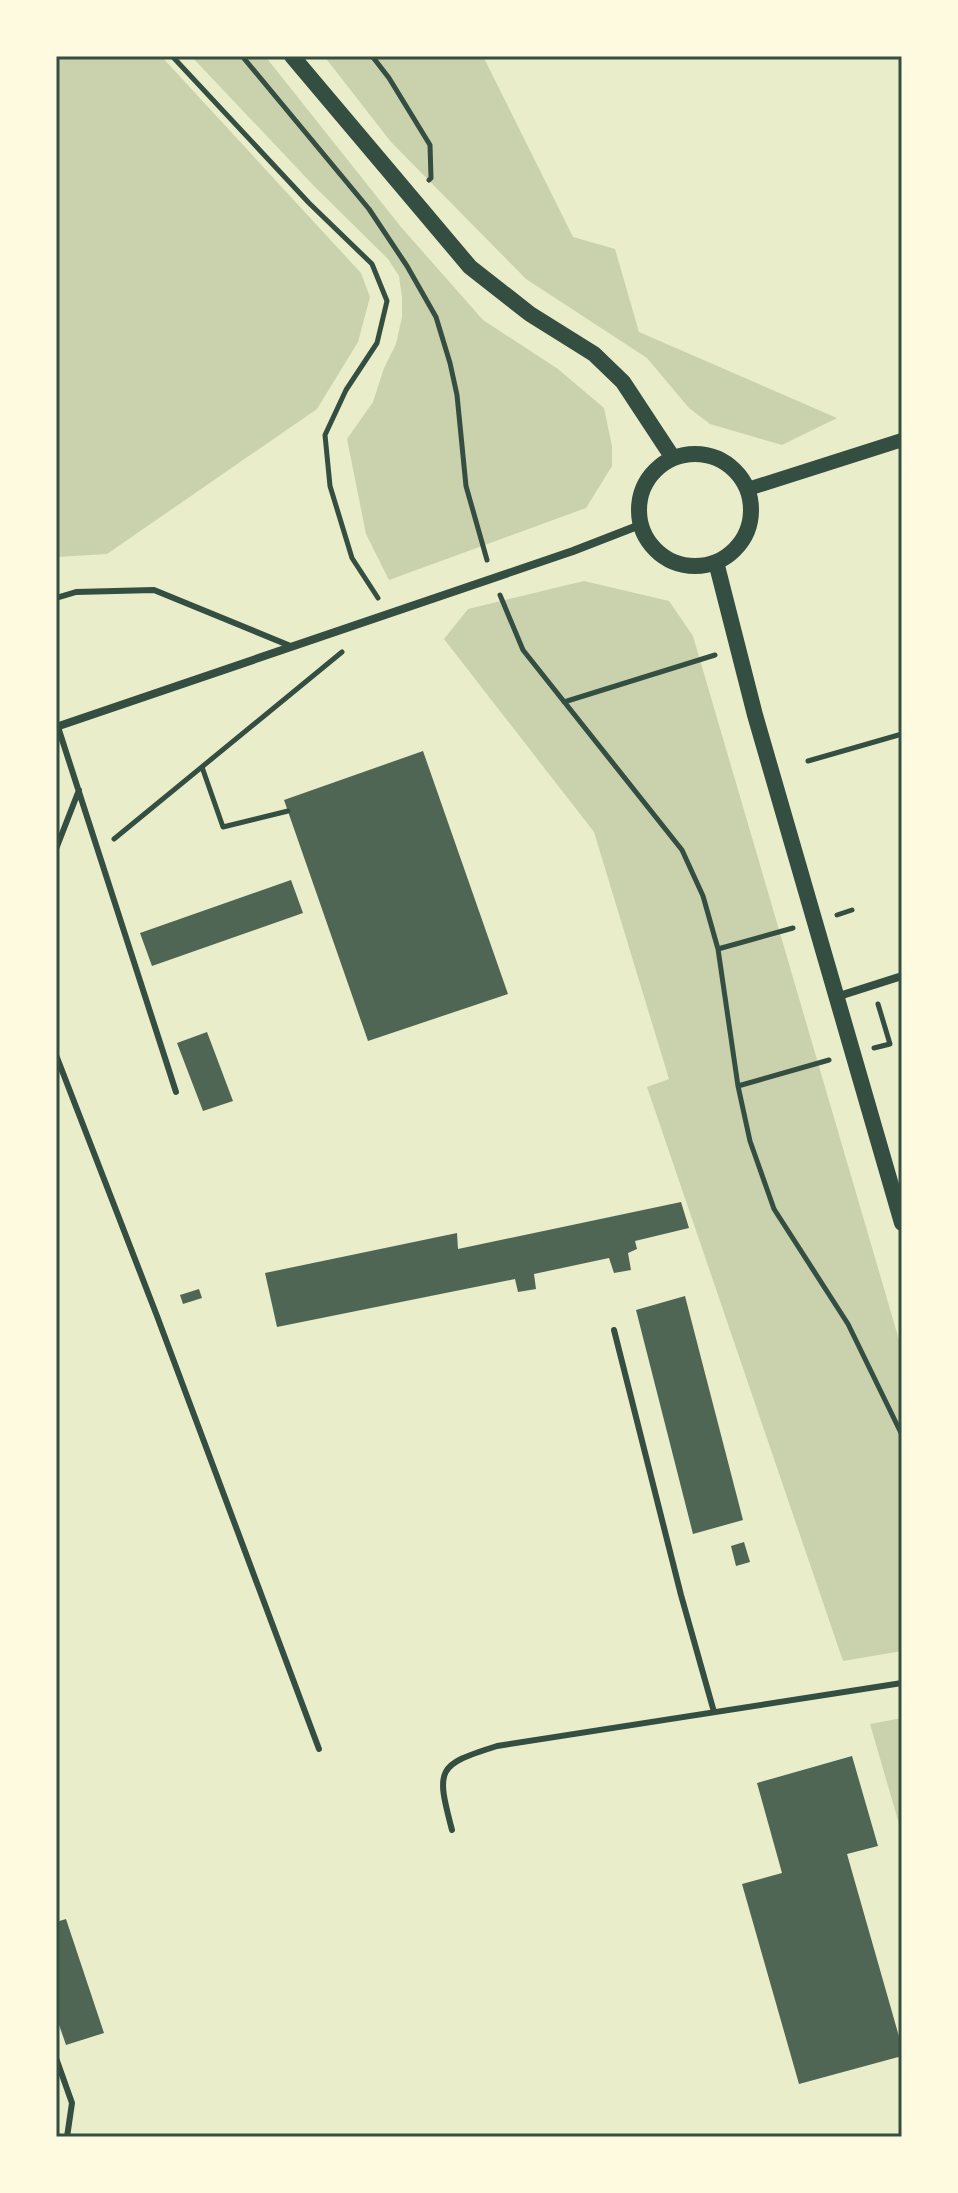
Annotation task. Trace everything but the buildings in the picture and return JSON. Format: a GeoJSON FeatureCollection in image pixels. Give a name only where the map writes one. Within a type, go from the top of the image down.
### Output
{"type":"FeatureCollection","features":[{"type":"Feature","properties":{"kind":"main road"},"geometry":{"type":"LineString","coordinates":[[292,56],[470,267],[530,314],[594,354],[623,382],[673,458]]}},
{"type":"Feature","properties":{"kind":"main road"},"geometry":{"type":"LineString","coordinates":[[690,454],[707,455],[723,461],[748,489],[750,521],[743,538],[732,552],[716,562],[698,566],[670,560],[648,542],[640,525],[638,509],[644,485],[659,466],[673,458],[690,454]]}},
{"type":"Feature","properties":{"kind":"main road"},"geometry":{"type":"LineString","coordinates":[[716,562],[755,715],[902,1223]]}},
{"type":"Feature","properties":{"kind":"street"},"geometry":{"type":"LineString","coordinates":[[748,489],[902,440]]}},
{"type":"Feature","properties":{"kind":"street"},"geometry":{"type":"LineString","coordinates":[[57,727],[573,551],[640,525]]}},
{"type":"Feature","properties":{"kind":"street"},"geometry":{"type":"LineString","coordinates":[[836,997],[902,976]]}},
{"type":"Feature","properties":{"kind":"lane"},"geometry":{"type":"LineString","coordinates":[[56,598],[76,592],[154,590],[293,647]]}},
{"type":"Feature","properties":{"kind":"lane"},"geometry":{"type":"LineString","coordinates":[[57,727],[176,1092]]}},
{"type":"Feature","properties":{"kind":"lane"},"geometry":{"type":"LineString","coordinates":[[56,849],[79,790]]}},
{"type":"Feature","properties":{"kind":"lane"},"geometry":{"type":"LineString","coordinates":[[56,1055],[319,1749]]}},
{"type":"Feature","properties":{"kind":"lane"},"geometry":{"type":"LineString","coordinates":[[614,1330],[714,1712]]}},
{"type":"Feature","properties":{"kind":"lane"},"geometry":{"type":"LineString","coordinates":[[452,1830],[441,1789],[444,1773],[461,1757],[497,1746],[902,1683]]}},
{"type":"Feature","properties":{"kind":"lane"},"geometry":{"type":"LineString","coordinates":[[56,2058],[72,2103],[67,2137]]}},
{"type":"Feature","properties":{"kind":"path"},"geometry":{"type":"LineString","coordinates":[[172,56],[309,203],[372,264],[387,301],[377,343],[346,390],[325,435],[330,486],[352,558],[388,615]]}},
{"type":"Feature","properties":{"kind":"path"},"geometry":{"type":"LineString","coordinates":[[242,56],[369,209],[436,317],[457,395],[466,486],[492,577],[523,650],[682,850],[703,896],[718,949],[747,1127],[774,1209],[848,1324],[902,1435]]}},
{"type":"Feature","properties":{"kind":"path"},"geometry":{"type":"LineString","coordinates":[[372,56],[430,145]]}},
{"type":"Feature","properties":{"kind":"path"},"geometry":{"type":"LineString","coordinates":[[108,844],[342,652],[355,648]]}},
{"type":"Feature","properties":{"kind":"path"},"geometry":{"type":"LineString","coordinates":[[564,702],[715,655]]}},
{"type":"Feature","properties":{"kind":"path"},"geometry":{"type":"LineString","coordinates":[[808,761],[902,734]]}},
{"type":"Feature","properties":{"kind":"path"},"geometry":{"type":"LineString","coordinates":[[202,767],[223,827],[288,811]]}},
{"type":"Feature","properties":{"kind":"path"},"geometry":{"type":"LineString","coordinates":[[718,949],[852,910]]}},
{"type":"Feature","properties":{"kind":"green space"},"geometry":{"type":"Polygon","coordinates":[[[56,56],[161,56],[361,273],[370,297],[358,342],[317,409],[107,554],[56,557],[56,56]]]}},
{"type":"Feature","properties":{"kind":"green space"},"geometry":{"type":"Polygon","coordinates":[[[191,56],[265,56],[401,227],[483,320],[558,369],[604,408],[612,446],[612,466],[586,508],[389,580],[366,534],[347,439],[373,402],[396,344],[402,317],[399,276],[388,259],[191,56]]]}},
{"type":"Feature","properties":{"kind":"green space"},"geometry":{"type":"Polygon","coordinates":[[[324,56],[483,56],[573,237],[615,249],[639,332],[837,418],[782,445],[710,424],[689,408],[647,358],[526,279],[391,142],[324,56]]]}},
{"type":"Feature","properties":{"kind":"green space"},"geometry":{"type":"Polygon","coordinates":[[[584,581],[669,601],[693,636],[902,1350],[902,1651],[843,1661],[647,1087],[669,1079],[594,832],[444,639],[468,609],[584,581]]]}},
{"type":"Feature","properties":{"kind":"green space"},"geometry":{"type":"Polygon","coordinates":[[[902,1718],[902,1834],[870,1724],[902,1718]]]}}]}
